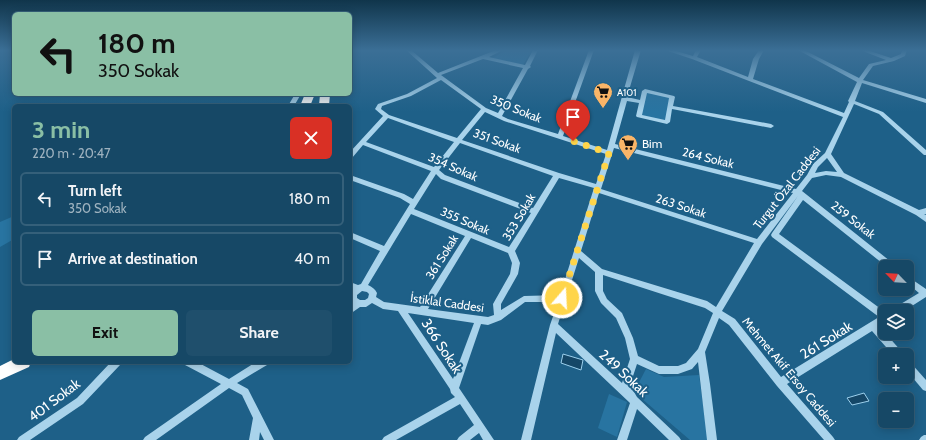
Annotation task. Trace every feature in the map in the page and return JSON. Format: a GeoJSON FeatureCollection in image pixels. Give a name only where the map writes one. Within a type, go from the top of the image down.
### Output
{"type":"FeatureCollection","features":[{"type":"Feature","properties":{"kind":"highway"},"geometry":{"type":"LineString","coordinates":[[0,373],[20,364]]}},
{"type":"Feature","properties":{"kind":"street","name":"350 Sokak"},"geometry":{"type":"LineString","coordinates":[[433,71],[484,109],[499,116],[609,153]]}},
{"type":"Feature","properties":{"kind":"street"},"geometry":{"type":"LineString","coordinates":[[352,154],[387,116],[378,109],[380,105],[409,95],[439,76],[451,71]]}},
{"type":"Feature","properties":{"kind":"street"},"geometry":{"type":"LineString","coordinates":[[499,116],[526,71]]}},
{"type":"Feature","properties":{"kind":"street"},"geometry":{"type":"LineString","coordinates":[[560,137],[584,71]]}},
{"type":"Feature","properties":{"kind":"street"},"geometry":{"type":"LineString","coordinates":[[526,440],[554,325],[612,145],[633,71]]}},
{"type":"Feature","properties":{"kind":"street"},"geometry":{"type":"LineString","coordinates":[[727,71],[846,116]]}},
{"type":"Feature","properties":{"kind":"street"},"geometry":{"type":"LineString","coordinates":[[750,79],[753,71]]}},
{"type":"Feature","properties":{"kind":"street"},"geometry":{"type":"LineString","coordinates":[[840,71],[860,81],[926,101]]}},
{"type":"Feature","properties":{"kind":"street","name":"Turgut Özal Caddesi"},"geometry":{"type":"LineString","coordinates":[[701,352],[717,312],[758,242],[800,194],[815,166],[828,154],[846,116],[860,81],[867,71]]}},
{"type":"Feature","properties":{"kind":"street"},"geometry":{"type":"LineString","coordinates":[[644,91],[672,97],[667,122],[639,116],[642,102],[644,91]]}},
{"type":"Feature","properties":{"kind":"street"},"geometry":{"type":"LineString","coordinates":[[626,99],[642,102]]}},
{"type":"Feature","properties":{"kind":"street"},"geometry":{"type":"LineString","coordinates":[[851,101],[881,113],[926,153]]}},
{"type":"Feature","properties":{"kind":"street"},"geometry":{"type":"LineString","coordinates":[[670,107],[770,126]]}},
{"type":"Feature","properties":{"kind":"street"},"geometry":{"type":"LineString","coordinates":[[352,286],[361,288],[369,288],[373,293],[372,299],[363,305],[358,304],[353,300],[353,294],[361,288],[411,211],[414,203],[435,170],[484,109]]}},
{"type":"Feature","properties":{"kind":"street","name":"351 Sokak"},"geometry":{"type":"LineString","coordinates":[[387,116],[598,188]]}},
{"type":"Feature","properties":{"kind":"street","name":"354 Sokak"},"geometry":{"type":"LineString","coordinates":[[363,143],[435,170],[443,177],[534,211]]}},
{"type":"Feature","properties":{"kind":"street","name":"264 Sokak"},"geometry":{"type":"LineString","coordinates":[[612,145],[800,194]]}},
{"type":"Feature","properties":{"kind":"street"},"geometry":{"type":"LineString","coordinates":[[828,154],[842,175]]}},
{"type":"Feature","properties":{"kind":"street"},"geometry":{"type":"LineString","coordinates":[[810,176],[826,173],[842,175],[918,213],[926,219]]}},
{"type":"Feature","properties":{"kind":"street","name":"353 Sokak"},"geometry":{"type":"LineString","coordinates":[[498,317],[497,304],[514,274],[516,263],[511,251],[557,175]]}},
{"type":"Feature","properties":{"kind":"street"},"geometry":{"type":"LineString","coordinates":[[352,178],[402,196],[414,203]]}},
{"type":"Feature","properties":{"kind":"street","name":"263 Sokak"},"geometry":{"type":"LineString","coordinates":[[598,188],[758,242]]}},
{"type":"Feature","properties":{"kind":"street"},"geometry":{"type":"LineString","coordinates":[[800,194],[775,235],[878,313]]}},
{"type":"Feature","properties":{"kind":"street","name":"259 Sokak"},"geometry":{"type":"LineString","coordinates":[[800,194],[883,260]]}},
{"type":"Feature","properties":{"kind":"street","name":"355 Sokak"},"geometry":{"type":"LineString","coordinates":[[411,211],[511,251]]}},
{"type":"Feature","properties":{"kind":"street"},"geometry":{"type":"LineString","coordinates":[[918,213],[926,211]]}},
{"type":"Feature","properties":{"kind":"street","name":"361 Sokak"},"geometry":{"type":"LineString","coordinates":[[422,311],[469,235]]}},
{"type":"Feature","properties":{"kind":"street"},"geometry":{"type":"LineString","coordinates":[[352,236],[385,250]]}},
{"type":"Feature","properties":{"kind":"street","name":"Mehmet Akif Ersoy Caddesi"},"geometry":{"type":"LineString","coordinates":[[578,252],[599,271],[706,305],[732,322],[780,383],[830,440]]}},
{"type":"Feature","properties":{"kind":"street"},"geometry":{"type":"LineString","coordinates":[[599,271],[599,290],[604,301],[619,316],[629,338],[634,359],[625,386],[635,402],[622,440]]}},
{"type":"Feature","properties":{"kind":"street"},"geometry":{"type":"LineString","coordinates":[[908,304],[926,293],[914,284]]}},
{"type":"Feature","properties":{"kind":"street","name":"İstiklal Caddesi"},"geometry":{"type":"LineString","coordinates":[[372,299],[383,305],[488,321],[498,317],[524,299],[562,298]]}},
{"type":"Feature","properties":{"kind":"street"},"geometry":{"type":"LineString","coordinates":[[352,308],[358,304]]}},
{"type":"Feature","properties":{"kind":"street","name":"366 Sokak"},"geometry":{"type":"LineString","coordinates":[[400,308],[489,440]]}},
{"type":"Feature","properties":{"kind":"street"},"geometry":{"type":"LineString","coordinates":[[454,390],[479,320]]}},
{"type":"Feature","properties":{"kind":"street","name":"261 Sokak"},"geometry":{"type":"LineString","coordinates":[[780,383],[878,323]]}},
{"type":"Feature","properties":{"kind":"street","name":"249 Sokak"},"geometry":{"type":"LineString","coordinates":[[554,325],[676,440]]}},
{"type":"Feature","properties":{"kind":"street"},"geometry":{"type":"LineString","coordinates":[[873,326],[893,348]]}},
{"type":"Feature","properties":{"kind":"street"},"geometry":{"type":"LineString","coordinates":[[634,359],[659,370],[678,370],[690,366],[701,352]]}},
{"type":"Feature","properties":{"kind":"street"},"geometry":{"type":"LineString","coordinates":[[701,352],[712,440]]}},
{"type":"Feature","properties":{"kind":"street","name":"401 Sokak"},"geometry":{"type":"LineString","coordinates":[[22,440],[80,401],[115,364]]}},
{"type":"Feature","properties":{"kind":"street"},"geometry":{"type":"LineString","coordinates":[[192,364],[245,392],[270,440]]}},
{"type":"Feature","properties":{"kind":"street"},"geometry":{"type":"LineString","coordinates":[[148,440],[228,384],[261,364]]}},
{"type":"Feature","properties":{"kind":"street"},"geometry":{"type":"LineString","coordinates":[[914,372],[926,386]]}},
{"type":"Feature","properties":{"kind":"street"},"geometry":{"type":"LineString","coordinates":[[387,440],[460,399]]}},
{"type":"Feature","properties":{"kind":"street"},"geometry":{"type":"LineString","coordinates":[[254,440],[258,418]]}},
{"type":"Feature","properties":{"kind":"street"},"geometry":{"type":"LineString","coordinates":[[462,440],[479,426]]}},
{"type":"Feature","properties":{"kind":"shaded area"},"geometry":{"type":"Polygon","coordinates":[[[646,92],[671,97],[667,121],[640,116],[646,92]]]}},
{"type":"Feature","properties":{"kind":"shaded area"},"geometry":{"type":"Polygon","coordinates":[[[12,217],[12,240],[0,247],[0,222],[12,217]]]}},
{"type":"Feature","properties":{"kind":"shaded area"},"geometry":{"type":"Polygon","coordinates":[[[563,354],[583,360],[581,370],[561,363],[563,354]]]}},
{"type":"Feature","properties":{"kind":"shaded area"},"geometry":{"type":"Polygon","coordinates":[[[646,369],[664,377],[699,375],[708,440],[690,440],[634,392],[646,369]]]}},
{"type":"Feature","properties":{"kind":"shaded area"},"geometry":{"type":"Polygon","coordinates":[[[864,393],[869,401],[852,405],[847,398],[864,393]]]}},
{"type":"Feature","properties":{"kind":"shaded area"},"geometry":{"type":"Polygon","coordinates":[[[609,394],[627,402],[617,437],[598,428],[609,394]]]}},
{"type":"Feature","properties":{"kind":"place","name":"A101"},"geometry":{"type":"Point","coordinates":[603,109]}},
{"type":"Feature","properties":{"kind":"place","name":"Bim"},"geometry":{"type":"Point","coordinates":[628,161]}},
{"type":"Feature","properties":{"kind":"route"},"geometry":{"type":"LineString","coordinates":[[562,298],[609,153],[573,141]]}}]}
